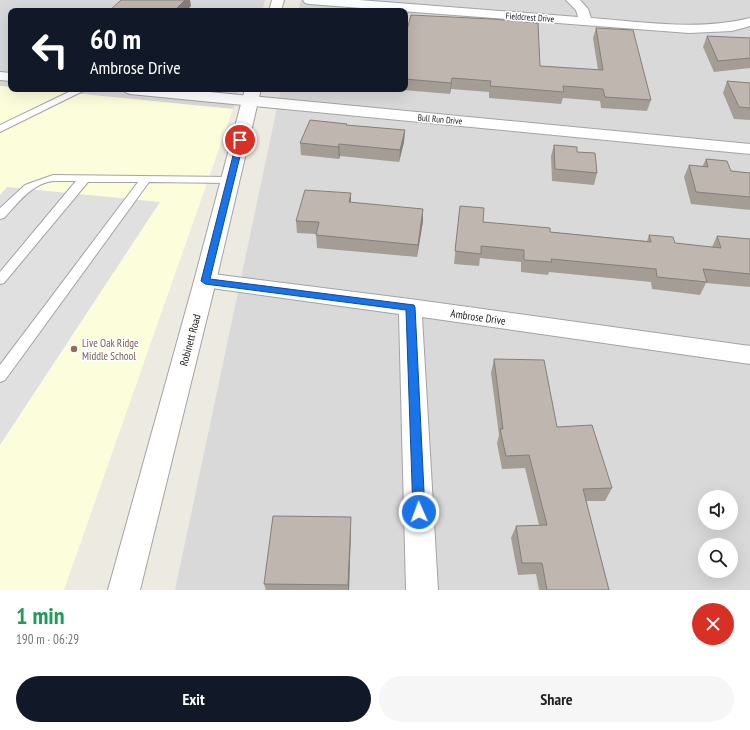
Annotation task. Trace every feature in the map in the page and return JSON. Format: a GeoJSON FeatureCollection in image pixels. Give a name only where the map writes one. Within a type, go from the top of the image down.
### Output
{"type":"FeatureCollection","features":[{"type":"Feature","properties":{"kind":"street","name":"Fieldcrest Drive"},"geometry":{"type":"LineString","coordinates":[[309,0],[688,29],[732,27],[750,22]]}},
{"type":"Feature","properties":{"kind":"street"},"geometry":{"type":"LineString","coordinates":[[572,0],[580,5],[585,11],[585,21]]}},
{"type":"Feature","properties":{"kind":"street","name":"Bull Run Drive"},"geometry":{"type":"LineString","coordinates":[[191,92],[252,95],[750,149]]}},
{"type":"Feature","properties":{"kind":"street","name":"Robinett Road"},"geometry":{"type":"LineString","coordinates":[[124,590],[252,95]]}},
{"type":"Feature","properties":{"kind":"street","name":"Ambrose Drive"},"geometry":{"type":"LineString","coordinates":[[205,281],[410,307],[750,355]]}},
{"type":"Feature","properties":{"kind":"street"},"geometry":{"type":"LineString","coordinates":[[410,307],[422,590]]}},
{"type":"Feature","properties":{"kind":"lane"},"geometry":{"type":"LineString","coordinates":[[0,129],[76,92]]}},
{"type":"Feature","properties":{"kind":"lane"},"geometry":{"type":"LineString","coordinates":[[0,215],[24,190],[36,182],[53,178],[230,180]]}},
{"type":"Feature","properties":{"kind":"lane"},"geometry":{"type":"LineString","coordinates":[[0,280],[85,178]]}},
{"type":"Feature","properties":{"kind":"lane"},"geometry":{"type":"LineString","coordinates":[[0,376],[146,179]]}},
{"type":"Feature","properties":{"kind":"shaded area"},"geometry":{"type":"Polygon","coordinates":[[[0,0],[265,0],[263,8],[8,8],[8,87],[0,86],[0,0]]]}},
{"type":"Feature","properties":{"kind":"shaded area"},"geometry":{"type":"Polygon","coordinates":[[[301,0],[750,0],[750,590],[175,590],[280,92],[408,92],[408,8],[299,8],[301,0]]]}},
{"type":"Feature","properties":{"kind":"shaded area","name":"Live Oak Ridge Middle School"},"geometry":{"type":"Polygon","coordinates":[[[0,86],[8,87],[8,92],[62,92],[233,109],[64,590],[0,590],[0,86]]]}},
{"type":"Feature","properties":{"kind":"shaded area"},"geometry":{"type":"Polygon","coordinates":[[[62,92],[238,92],[233,109],[62,92]]]}},
{"type":"Feature","properties":{"kind":"shaded area"},"geometry":{"type":"Polygon","coordinates":[[[7,187],[160,202],[0,445],[0,195],[7,187]]]}},
{"type":"Feature","properties":{"kind":"building"},"geometry":{"type":"Polygon","coordinates":[[[121,0],[185,0],[177,8],[112,8],[121,0]]]}},
{"type":"Feature","properties":{"kind":"building"},"geometry":{"type":"Polygon","coordinates":[[[411,15],[538,23],[540,66],[603,70],[596,28],[633,30],[651,100],[605,97],[603,89],[563,86],[564,92],[490,86],[491,81],[452,78],[451,83],[408,79],[408,26],[411,15]]]}},
{"type":"Feature","properties":{"kind":"building"},"geometry":{"type":"Polygon","coordinates":[[[707,36],[750,38],[750,58],[718,61],[707,36]]]}},
{"type":"Feature","properties":{"kind":"building"},"geometry":{"type":"Polygon","coordinates":[[[727,81],[750,83],[750,108],[739,107],[727,81]]]}},
{"type":"Feature","properties":{"kind":"building"},"geometry":{"type":"Polygon","coordinates":[[[310,120],[347,124],[346,125],[405,130],[400,150],[339,144],[338,147],[300,143],[310,120]]]}},
{"type":"Feature","properties":{"kind":"building"},"geometry":{"type":"Polygon","coordinates":[[[554,145],[577,147],[577,152],[595,153],[597,173],[555,169],[554,145]]]}},
{"type":"Feature","properties":{"kind":"building"},"geometry":{"type":"Polygon","coordinates":[[[706,159],[727,161],[731,171],[750,173],[750,197],[696,192],[689,165],[708,167],[706,159]]]}},
{"type":"Feature","properties":{"kind":"building"},"geometry":{"type":"Polygon","coordinates":[[[305,190],[351,193],[349,202],[423,209],[418,245],[316,235],[319,222],[296,221],[305,190]]]}},
{"type":"Feature","properties":{"kind":"building"},"geometry":{"type":"Polygon","coordinates":[[[460,206],[484,208],[483,222],[550,228],[550,232],[651,242],[649,235],[673,237],[675,243],[721,248],[717,236],[750,239],[750,274],[703,269],[707,282],[657,277],[656,269],[551,259],[552,262],[524,260],[524,250],[481,246],[481,254],[455,251],[460,206]]]}},
{"type":"Feature","properties":{"kind":"building"},"geometry":{"type":"Polygon","coordinates":[[[494,359],[544,360],[557,427],[592,425],[612,488],[583,489],[609,590],[547,590],[542,563],[522,563],[516,526],[547,525],[529,455],[506,456],[500,429],[503,429],[494,359]]]}},
{"type":"Feature","properties":{"kind":"building"},"geometry":{"type":"Polygon","coordinates":[[[273,516],[351,517],[348,585],[264,584],[273,516]]]}},
{"type":"Feature","properties":{"kind":"place","name":"Live Oak Ridge Middle School"},"geometry":{"type":"Point","coordinates":[74,349]}},
{"type":"Feature","properties":{"kind":"route"},"geometry":{"type":"LineString","coordinates":[[240,140],[205,281],[410,307],[419,512]]}}]}
